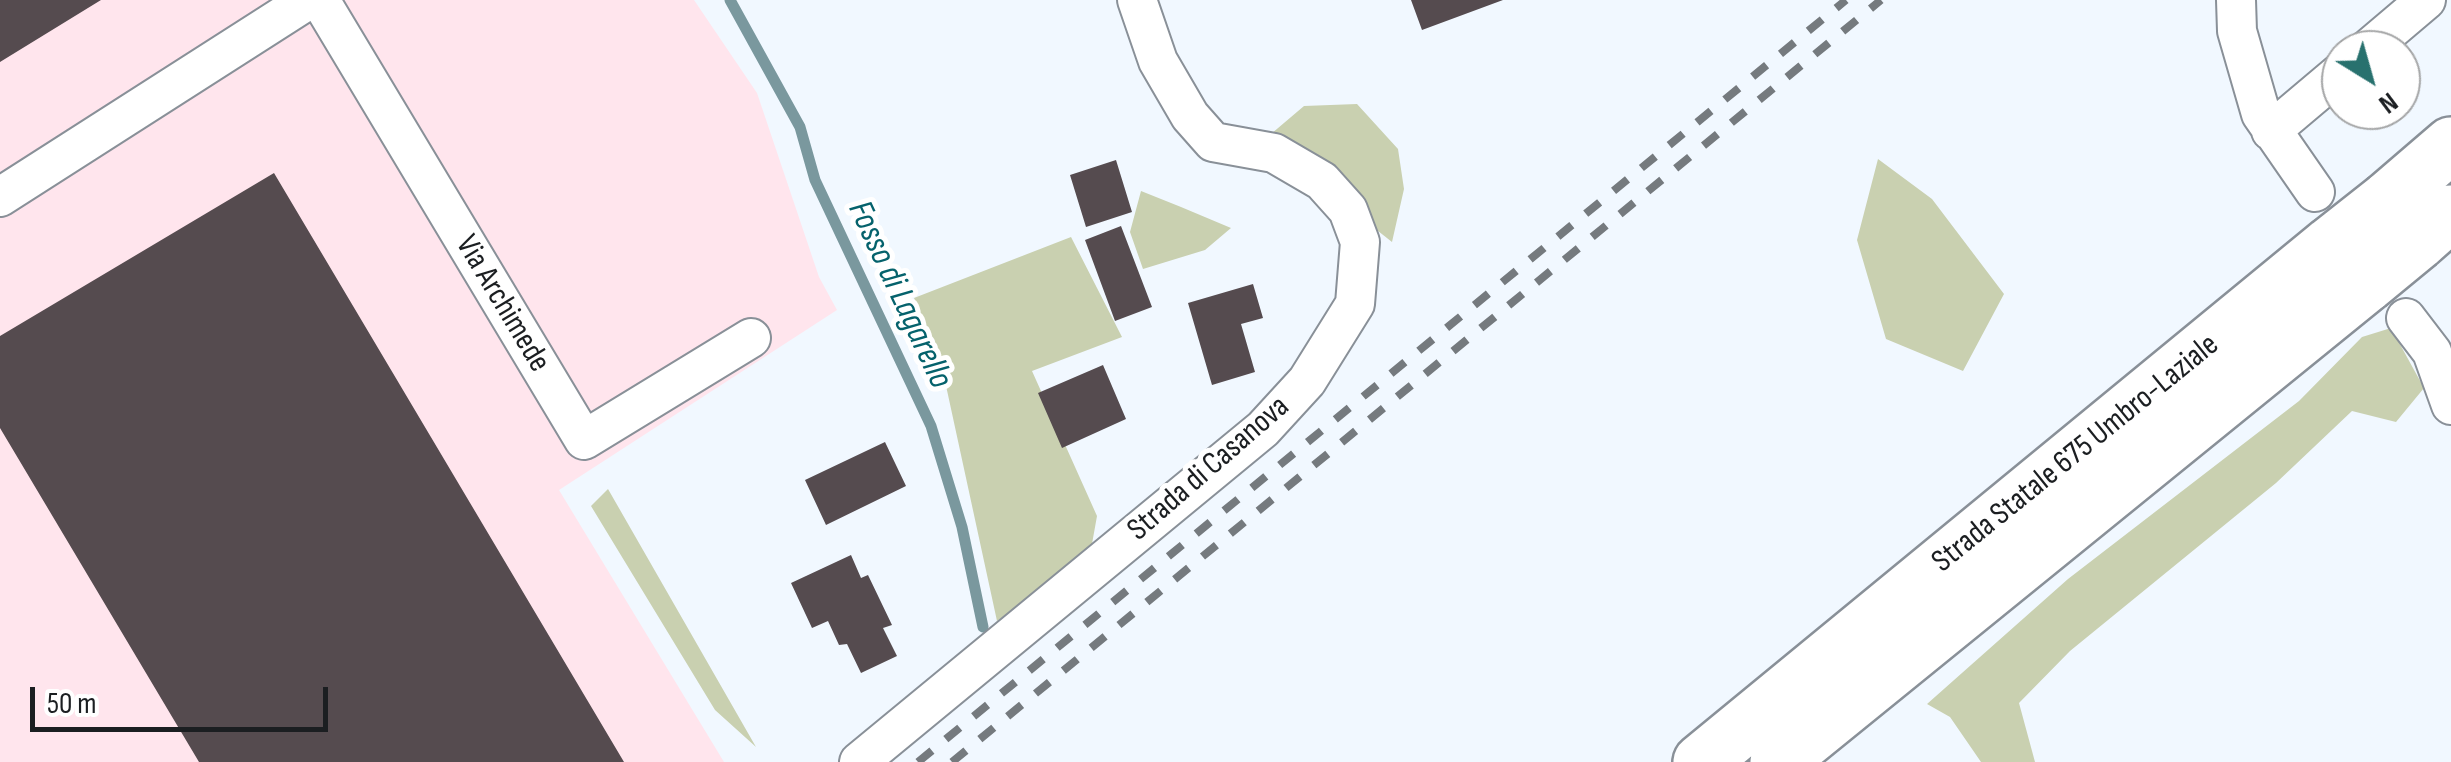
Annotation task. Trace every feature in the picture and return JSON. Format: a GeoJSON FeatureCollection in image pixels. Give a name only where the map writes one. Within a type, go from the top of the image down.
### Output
{"type":"FeatureCollection","features":[{"type":"Feature","properties":{"kind":"highway","name":"Strada Statale 675 Umbro-Laziale"},"geometry":{"type":"LineString","coordinates":[[1778,762],[2386,301],[2451,146]]}},
{"type":"Feature","properties":{"kind":"highway","name":"Strada Statale 675 Umbro-Laziale"},"geometry":{"type":"LineString","coordinates":[[1702,762],[2330,245],[2419,218]]}},
{"type":"Feature","properties":{"kind":"street"},"geometry":{"type":"LineString","coordinates":[[0,197],[308,0]]}},
{"type":"Feature","properties":{"kind":"street","name":"Via Archimede"},"geometry":{"type":"LineString","coordinates":[[320,0],[584,440],[752,338]]}},
{"type":"Feature","properties":{"kind":"street","name":"Strada di Casanova"},"geometry":{"type":"LineString","coordinates":[[859,762],[1263,429],[1306,381],[1355,304],[1360,242],[1348,210],[1322,181],[1274,153],[1214,142],[1190,116],[1158,62],[1137,0]]}},
{"type":"Feature","properties":{"kind":"street"},"geometry":{"type":"LineString","coordinates":[[2236,0],[2246,65],[2271,131],[2315,192]]}},
{"type":"Feature","properties":{"kind":"street"},"geometry":{"type":"LineString","coordinates":[[2391,30],[2426,0]]}},
{"type":"Feature","properties":{"kind":"street"},"geometry":{"type":"LineString","coordinates":[[2271,131],[2321,89]]}},
{"type":"Feature","properties":{"kind":"street"},"geometry":{"type":"LineString","coordinates":[[2386,301],[2432,352],[2451,405]]}},
{"type":"Feature","properties":{"kind":"shaded area"},"geometry":{"type":"Polygon","coordinates":[[[0,0],[694,0],[757,93],[819,277],[837,310],[559,490],[724,762],[0,762],[0,0]]]}},
{"type":"Feature","properties":{"kind":"green space"},"geometry":{"type":"Polygon","coordinates":[[[1357,104],[1398,149],[1404,189],[1392,242],[1340,201],[1271,134],[1304,106],[1357,104]]]}},
{"type":"Feature","properties":{"kind":"green space"},"geometry":{"type":"Polygon","coordinates":[[[1878,159],[1932,199],[2004,294],[1963,371],[1886,339],[1857,240],[1878,159]]]}},
{"type":"Feature","properties":{"kind":"green space"},"geometry":{"type":"Polygon","coordinates":[[[1141,191],[1231,228],[1205,250],[1143,269],[1130,232],[1141,191]]]}},
{"type":"Feature","properties":{"kind":"green space"},"geometry":{"type":"Polygon","coordinates":[[[1071,237],[1122,337],[1032,371],[1097,516],[1090,555],[997,621],[940,358],[914,298],[1071,237]]]}},
{"type":"Feature","properties":{"kind":"green space"},"geometry":{"type":"Polygon","coordinates":[[[2391,328],[2424,388],[2396,422],[2352,411],[2276,483],[2070,651],[2019,703],[2035,762],[1981,762],[1950,717],[1927,704],[2068,579],[2299,401],[2362,337],[2391,328]]]}},
{"type":"Feature","properties":{"kind":"green space"},"geometry":{"type":"Polygon","coordinates":[[[608,489],[756,747],[715,710],[591,506],[608,489]]]}},
{"type":"Feature","properties":{"kind":"building"},"geometry":{"type":"Polygon","coordinates":[[[0,0],[101,0],[0,62],[0,0]]]}},
{"type":"Feature","properties":{"kind":"building"},"geometry":{"type":"Polygon","coordinates":[[[1411,0],[1503,0],[1422,30],[1411,0]]]}},
{"type":"Feature","properties":{"kind":"building"},"geometry":{"type":"Polygon","coordinates":[[[1116,160],[1132,212],[1086,227],[1070,175],[1116,160]]]}},
{"type":"Feature","properties":{"kind":"building"},"geometry":{"type":"Polygon","coordinates":[[[274,173],[624,762],[199,762],[0,428],[0,336],[274,173]]]}},
{"type":"Feature","properties":{"kind":"building"},"geometry":{"type":"Polygon","coordinates":[[[1121,226],[1152,307],[1115,321],[1085,240],[1121,226]]]}},
{"type":"Feature","properties":{"kind":"building"},"geometry":{"type":"Polygon","coordinates":[[[1253,284],[1263,318],[1241,324],[1255,372],[1212,385],[1188,303],[1253,284]]]}},
{"type":"Feature","properties":{"kind":"building"},"geometry":{"type":"Polygon","coordinates":[[[1103,365],[1126,419],[1062,448],[1038,393],[1103,365]]]}},
{"type":"Feature","properties":{"kind":"building"},"geometry":{"type":"Polygon","coordinates":[[[885,442],[906,486],[826,525],[805,480],[885,442]]]}},
{"type":"Feature","properties":{"kind":"building"},"geometry":{"type":"Polygon","coordinates":[[[851,555],[861,578],[868,575],[892,625],[883,628],[897,656],[861,673],[847,644],[839,645],[828,621],[812,628],[791,583],[851,555]]]}},
{"type":"Feature","properties":{"kind":"waterway","name":"Fosso di Lagarello"},"geometry":{"type":"LineString","coordinates":[[730,0],[800,127],[815,180],[931,426],[962,527],[983,627]]}},
{"type":"Feature","properties":{"kind":"railway"},"geometry":{"type":"LineString","coordinates":[[918,762],[1846,0]]}},
{"type":"Feature","properties":{"kind":"railway"},"geometry":{"type":"LineString","coordinates":[[952,762],[1881,0]]}}]}
